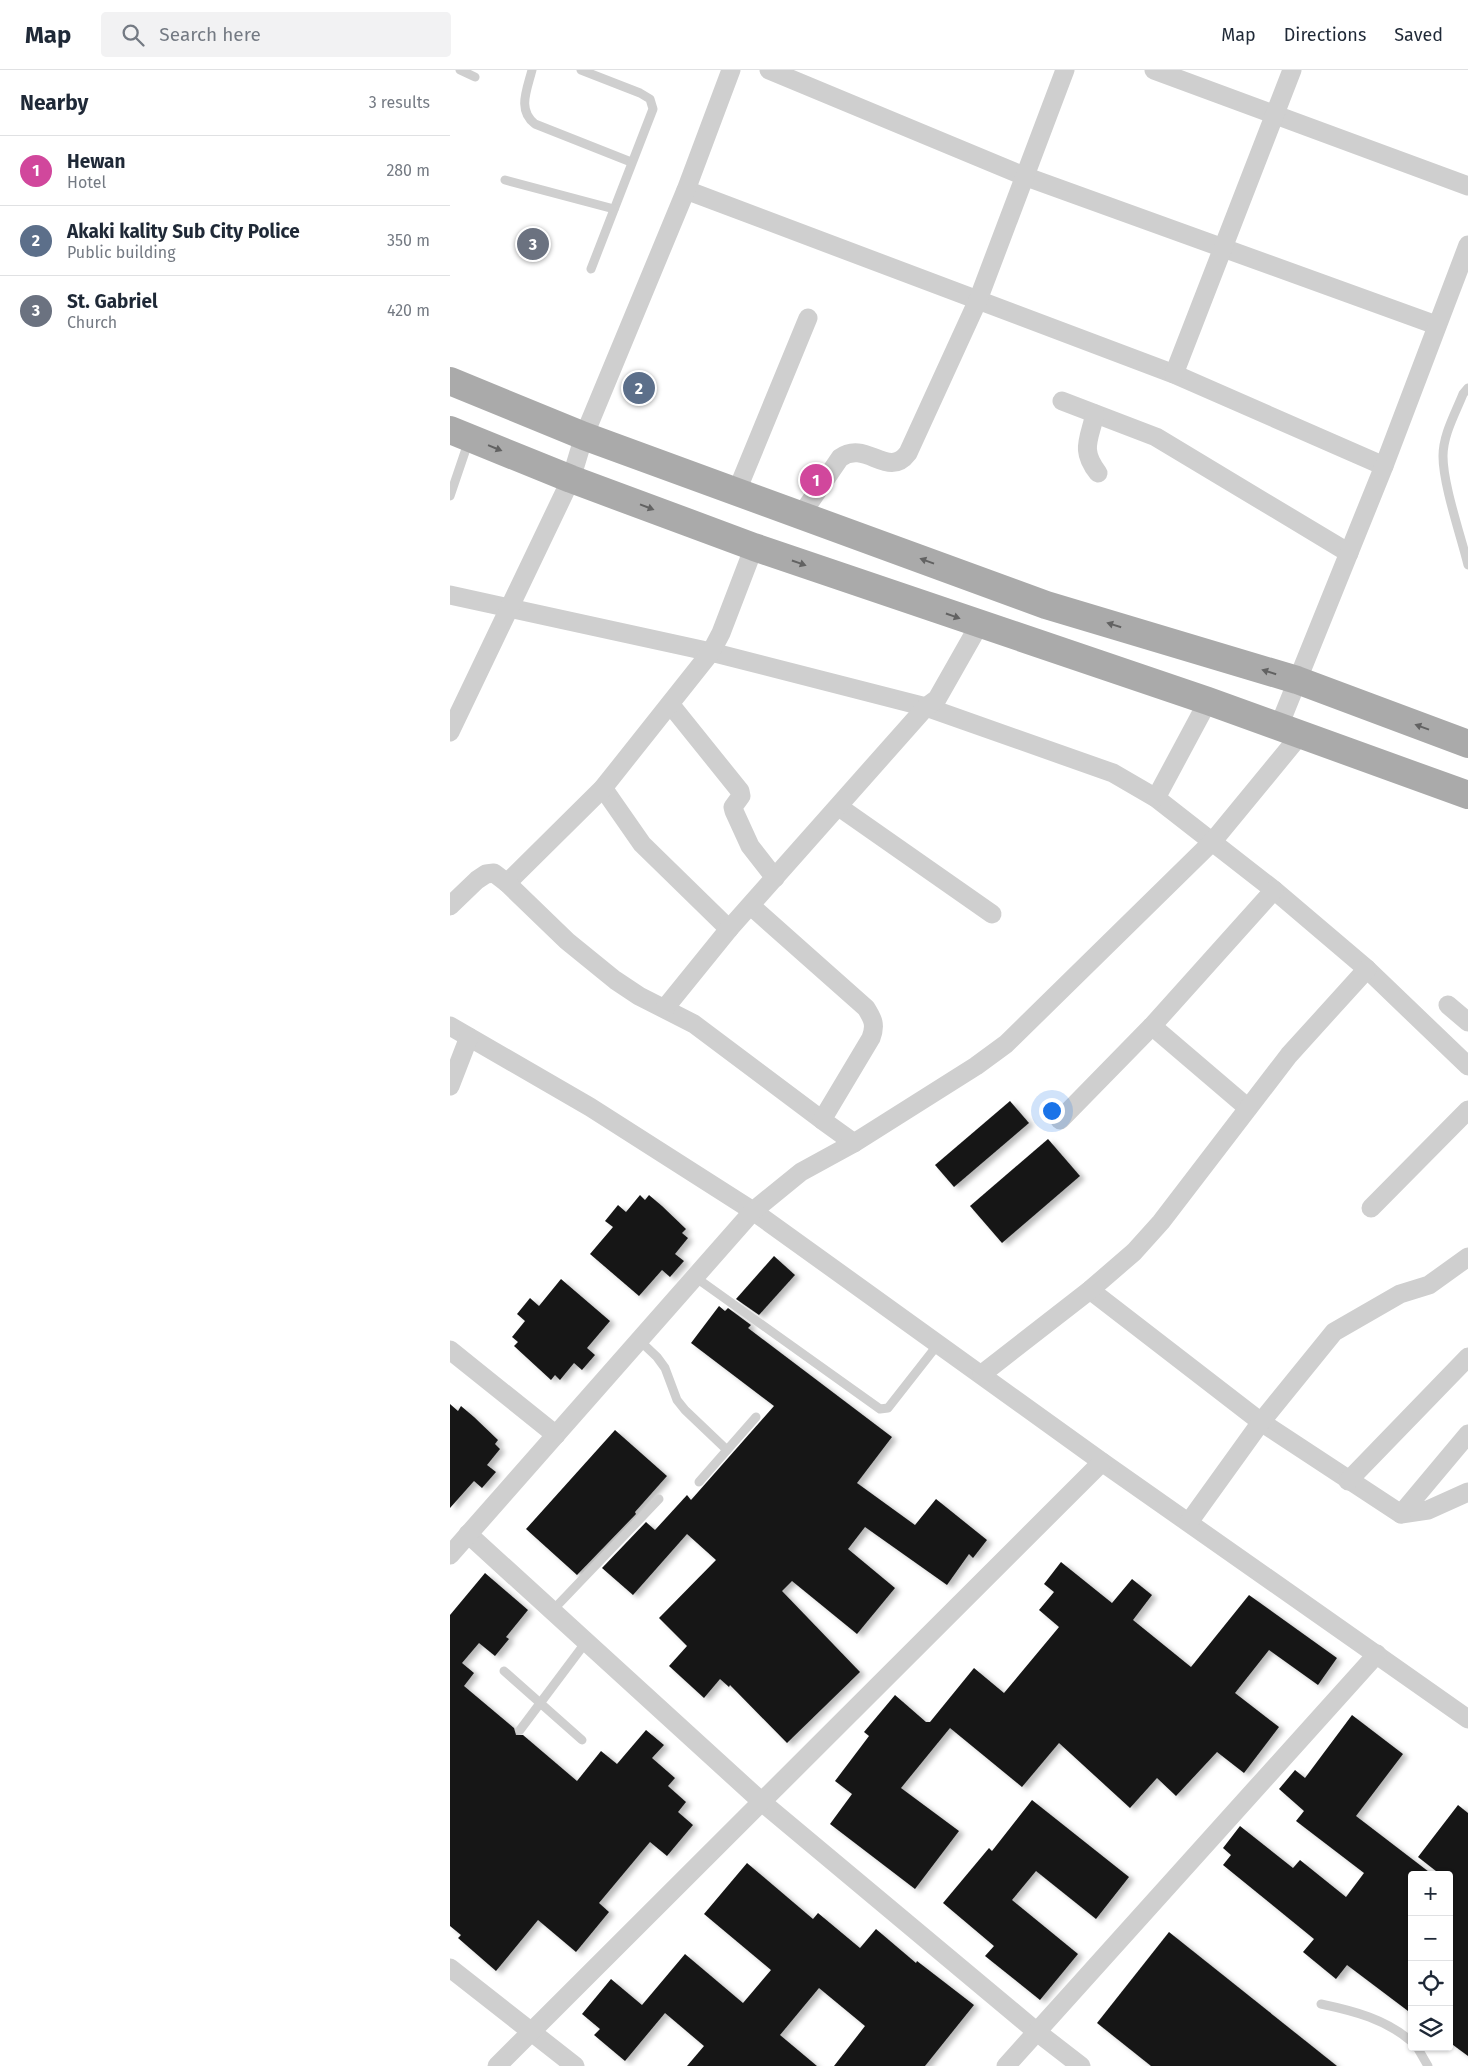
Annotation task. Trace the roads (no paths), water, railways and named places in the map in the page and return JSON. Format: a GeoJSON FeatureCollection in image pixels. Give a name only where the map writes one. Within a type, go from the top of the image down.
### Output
{"type":"FeatureCollection","features":[{"type":"Feature","properties":{"kind":"main road"},"geometry":{"type":"LineString","coordinates":[[450,381],[584,436],[1046,605],[1297,680],[1468,744]]}},
{"type":"Feature","properties":{"kind":"main road"},"geometry":{"type":"LineString","coordinates":[[460,434],[754,547],[1208,700],[1468,795]]}},
{"type":"Feature","properties":{"kind":"street"},"geometry":{"type":"LineString","coordinates":[[450,732],[571,478],[584,436],[686,190],[731,70]]}},
{"type":"Feature","properties":{"kind":"street"},"geometry":{"type":"LineString","coordinates":[[770,70],[1024,176],[1436,325]]}},
{"type":"Feature","properties":{"kind":"street"},"geometry":{"type":"LineString","coordinates":[[801,515],[840,458],[848,452],[857,452],[894,464],[902,461],[908,453],[978,300],[1065,70]]}},
{"type":"Feature","properties":{"kind":"street"},"geometry":{"type":"LineString","coordinates":[[1154,70],[1468,186]]}},
{"type":"Feature","properties":{"kind":"street"},"geometry":{"type":"LineString","coordinates":[[1174,374],[1292,70]]}},
{"type":"Feature","properties":{"kind":"street"},"geometry":{"type":"LineString","coordinates":[[686,190],[1174,374],[1384,466]]}},
{"type":"Feature","properties":{"kind":"street"},"geometry":{"type":"LineString","coordinates":[[450,1554],[752,1211],[801,1172],[854,1143],[991,1056],[1213,841],[1290,730],[1297,680],[1384,466],[1436,325],[1462,277],[1468,245]]}},
{"type":"Feature","properties":{"kind":"street"},"geometry":{"type":"LineString","coordinates":[[736,493],[808,318]]}},
{"type":"Feature","properties":{"kind":"street"},"geometry":{"type":"LineString","coordinates":[[1062,401],[1169,444],[1349,553]]}},
{"type":"Feature","properties":{"kind":"street"},"geometry":{"type":"LineString","coordinates":[[1095,414],[1086,452],[1088,460],[1098,473]]}},
{"type":"Feature","properties":{"kind":"street"},"geometry":{"type":"LineString","coordinates":[[507,882],[603,788],[711,652],[721,633],[754,547]]}},
{"type":"Feature","properties":{"kind":"street"},"geometry":{"type":"LineString","coordinates":[[450,595],[711,652],[926,707],[1113,773],[1156,798],[1274,890],[1367,970],[1468,1066]]}},
{"type":"Feature","properties":{"kind":"street"},"geometry":{"type":"LineString","coordinates":[[665,1008],[730,929],[926,707],[937,699],[979,624]]}},
{"type":"Feature","properties":{"kind":"street"},"geometry":{"type":"LineString","coordinates":[[1156,798],[1208,700]]}},
{"type":"Feature","properties":{"kind":"street"},"geometry":{"type":"LineString","coordinates":[[670,704],[740,791],[740,796],[733,807],[734,811],[750,846],[775,878]]}},
{"type":"Feature","properties":{"kind":"street"},"geometry":{"type":"LineString","coordinates":[[603,788],[642,844],[730,929]]}},
{"type":"Feature","properties":{"kind":"street"},"geometry":{"type":"LineString","coordinates":[[839,807],[992,914]]}},
{"type":"Feature","properties":{"kind":"street"},"geometry":{"type":"LineString","coordinates":[[450,906],[486,874],[494,874],[507,882],[567,941],[615,980],[639,996],[694,1024],[854,1143]]}},
{"type":"Feature","properties":{"kind":"street"},"geometry":{"type":"LineString","coordinates":[[1060,1120],[1152,1026],[1274,890]]}},
{"type":"Feature","properties":{"kind":"street"},"geometry":{"type":"LineString","coordinates":[[751,906],[866,1008],[873,1018],[874,1028],[871,1038],[822,1120]]}},
{"type":"Feature","properties":{"kind":"street"},"geometry":{"type":"LineString","coordinates":[[982,1374],[1090,1290],[1134,1252],[1162,1222],[1289,1055],[1367,970]]}},
{"type":"Feature","properties":{"kind":"street"},"geometry":{"type":"LineString","coordinates":[[1448,1005],[1468,1022]]}},
{"type":"Feature","properties":{"kind":"street"},"geometry":{"type":"LineString","coordinates":[[450,1026],[590,1107],[752,1211],[982,1374],[1102,1462],[1378,1654],[1465,1712]]}},
{"type":"Feature","properties":{"kind":"street"},"geometry":{"type":"LineString","coordinates":[[1152,1026],[1248,1108]]}},
{"type":"Feature","properties":{"kind":"street"},"geometry":{"type":"LineString","coordinates":[[450,1086],[469,1037]]}},
{"type":"Feature","properties":{"kind":"street"},"geometry":{"type":"LineString","coordinates":[[1371,1208],[1468,1110]]}},
{"type":"Feature","properties":{"kind":"street"},"geometry":{"type":"LineString","coordinates":[[1189,1522],[1261,1422],[1334,1332],[1400,1294],[1430,1285],[1468,1257]]}},
{"type":"Feature","properties":{"kind":"street"},"geometry":{"type":"LineString","coordinates":[[1090,1290],[1261,1422],[1348,1481],[1401,1514],[1428,1510],[1468,1492]]}},
{"type":"Feature","properties":{"kind":"street"},"geometry":{"type":"LineString","coordinates":[[450,1350],[556,1434]]}},
{"type":"Feature","properties":{"kind":"street"},"geometry":{"type":"LineString","coordinates":[[1348,1481],[1468,1357]]}},
{"type":"Feature","properties":{"kind":"street"},"geometry":{"type":"LineString","coordinates":[[1401,1514],[1468,1434]]}},
{"type":"Feature","properties":{"kind":"street"},"geometry":{"type":"LineString","coordinates":[[497,2066],[1102,1462]]}},
{"type":"Feature","properties":{"kind":"street"},"geometry":{"type":"LineString","coordinates":[[468,1534],[762,1803],[1037,2032],[1081,2066]]}},
{"type":"Feature","properties":{"kind":"street"},"geometry":{"type":"LineString","coordinates":[[1006,2066],[1378,1654]]}},
{"type":"Feature","properties":{"kind":"street"},"geometry":{"type":"LineString","coordinates":[[450,1968],[574,2066]]}},
{"type":"Feature","properties":{"kind":"lane"},"geometry":{"type":"LineString","coordinates":[[460,70],[475,77]]}},
{"type":"Feature","properties":{"kind":"lane"},"geometry":{"type":"LineString","coordinates":[[532,70],[523,108],[528,118],[535,124],[631,162]]}},
{"type":"Feature","properties":{"kind":"lane"},"geometry":{"type":"LineString","coordinates":[[581,70],[640,93],[650,99],[653,109],[591,269]]}},
{"type":"Feature","properties":{"kind":"lane"},"geometry":{"type":"LineString","coordinates":[[506,180],[614,210]]}},
{"type":"Feature","properties":{"kind":"lane"},"geometry":{"type":"LineString","coordinates":[[1468,388],[1463,394],[1446,440],[1443,456],[1445,474],[1468,565]]}},
{"type":"Feature","properties":{"kind":"lane"},"geometry":{"type":"LineString","coordinates":[[450,496],[460,434]]}},
{"type":"Feature","properties":{"kind":"lane"},"geometry":{"type":"LineString","coordinates":[[695,1277],[880,1409],[888,1408],[939,1344]]}},
{"type":"Feature","properties":{"kind":"lane"},"geometry":{"type":"LineString","coordinates":[[639,1340],[657,1357],[665,1368],[677,1400],[685,1410],[727,1450]]}},
{"type":"Feature","properties":{"kind":"lane"},"geometry":{"type":"LineString","coordinates":[[699,1482],[756,1417]]}},
{"type":"Feature","properties":{"kind":"lane"},"geometry":{"type":"LineString","coordinates":[[552,1610],[659,1499]]}},
{"type":"Feature","properties":{"kind":"lane"},"geometry":{"type":"LineString","coordinates":[[520,1730],[586,1642]]}},
{"type":"Feature","properties":{"kind":"lane"},"geometry":{"type":"LineString","coordinates":[[504,1671],[582,1740]]}},
{"type":"Feature","properties":{"kind":"lane"},"geometry":{"type":"LineString","coordinates":[[1321,2004],[1358,2012],[1390,2027],[1408,2039]]}},
{"type":"Feature","properties":{"kind":"lane"},"geometry":{"type":"LineString","coordinates":[[1419,2051],[1428,2066]]}},
{"type":"Feature","properties":{"kind":"place","name":"St. Gabriel"},"geometry":{"type":"Point","coordinates":[533,244]}},
{"type":"Feature","properties":{"kind":"place","name":"Akaki kality Sub City Police"},"geometry":{"type":"Point","coordinates":[639,388]}},
{"type":"Feature","properties":{"kind":"place","name":"Hewan"},"geometry":{"type":"Point","coordinates":[816,480]}}]}
